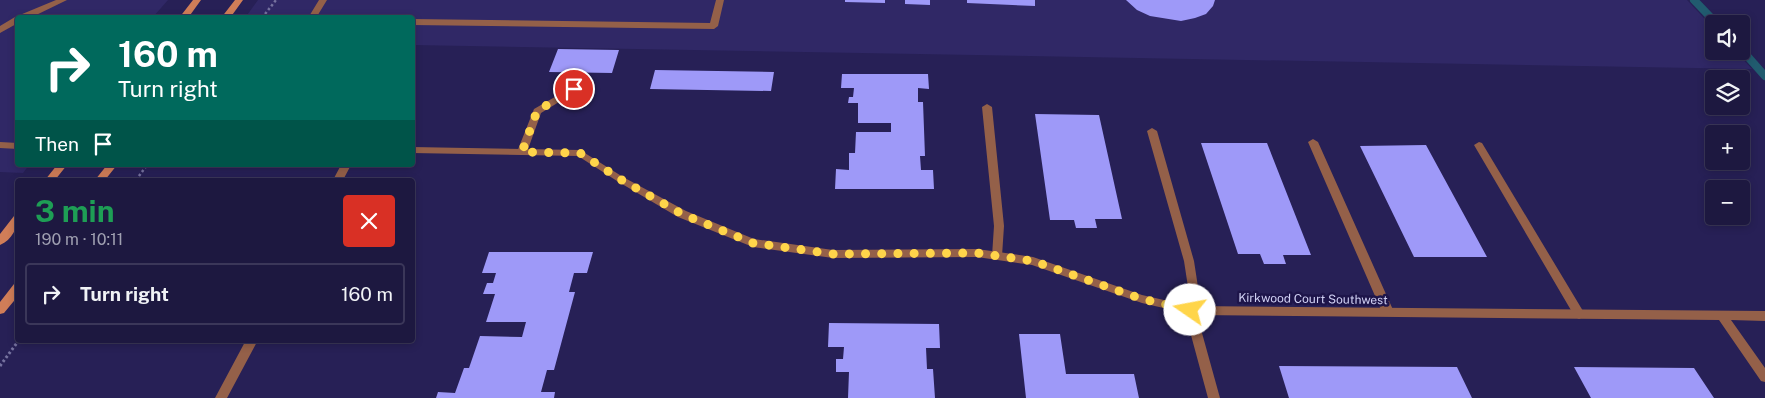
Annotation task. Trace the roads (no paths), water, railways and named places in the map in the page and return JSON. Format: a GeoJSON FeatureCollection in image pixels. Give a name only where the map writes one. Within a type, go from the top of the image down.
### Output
{"type":"FeatureCollection","features":[{"type":"Feature","properties":{"kind":"main road"},"geometry":{"type":"LineString","coordinates":[[184,15],[197,0]]}},
{"type":"Feature","properties":{"kind":"main road"},"geometry":{"type":"LineString","coordinates":[[227,15],[239,0]]}},
{"type":"Feature","properties":{"kind":"main road"},"geometry":{"type":"LineString","coordinates":[[52,178],[60,167]]}},
{"type":"Feature","properties":{"kind":"main road"},"geometry":{"type":"LineString","coordinates":[[102,178],[110,167]]}},
{"type":"Feature","properties":{"kind":"main road"},"geometry":{"type":"LineString","coordinates":[[0,241],[15,223]]}},
{"type":"Feature","properties":{"kind":"main road"},"geometry":{"type":"LineString","coordinates":[[0,310],[15,291]]}},
{"type":"Feature","properties":{"kind":"street"},"geometry":{"type":"LineString","coordinates":[[29,15],[63,0]]}},
{"type":"Feature","properties":{"kind":"street"},"geometry":{"type":"LineString","coordinates":[[314,15],[323,0]]}},
{"type":"Feature","properties":{"kind":"street"},"geometry":{"type":"LineString","coordinates":[[415,22],[714,26],[720,0]]}},
{"type":"Feature","properties":{"kind":"street"},"geometry":{"type":"LineString","coordinates":[[0,30],[15,22]]}},
{"type":"Feature","properties":{"kind":"street"},"geometry":{"type":"LineString","coordinates":[[522,152],[537,111],[574,89]]}},
{"type":"Feature","properties":{"kind":"street"},"geometry":{"type":"LineString","coordinates":[[987,107],[999,226],[997,256]]}},
{"type":"Feature","properties":{"kind":"street"},"geometry":{"type":"LineString","coordinates":[[1152,131],[1189,261],[1194,287],[1190,310],[1214,398]]}},
{"type":"Feature","properties":{"kind":"street"},"geometry":{"type":"LineString","coordinates":[[1313,142],[1388,312]]}},
{"type":"Feature","properties":{"kind":"street"},"geometry":{"type":"LineString","coordinates":[[1479,145],[1579,314]]}},
{"type":"Feature","properties":{"kind":"street"},"geometry":{"type":"LineString","coordinates":[[2,148],[15,146]]}},
{"type":"Feature","properties":{"kind":"street","name":"Kirkwood Court Southwest"},"geometry":{"type":"LineString","coordinates":[[415,150],[580,153],[620,179],[682,214],[753,243],[833,254],[977,253],[1033,261],[1142,299],[1190,310],[1765,316]]}},
{"type":"Feature","properties":{"kind":"street"},"geometry":{"type":"LineString","coordinates":[[1722,316],[1765,377]]}},
{"type":"Feature","properties":{"kind":"street"},"geometry":{"type":"LineString","coordinates":[[221,398],[250,343]]}},
{"type":"Feature","properties":{"kind":"waterway"},"geometry":{"type":"LineString","coordinates":[[1694,0],[1708,15]]}},
{"type":"Feature","properties":{"kind":"waterway"},"geometry":{"type":"LineString","coordinates":[[1750,59],[1765,76]]}}]}
